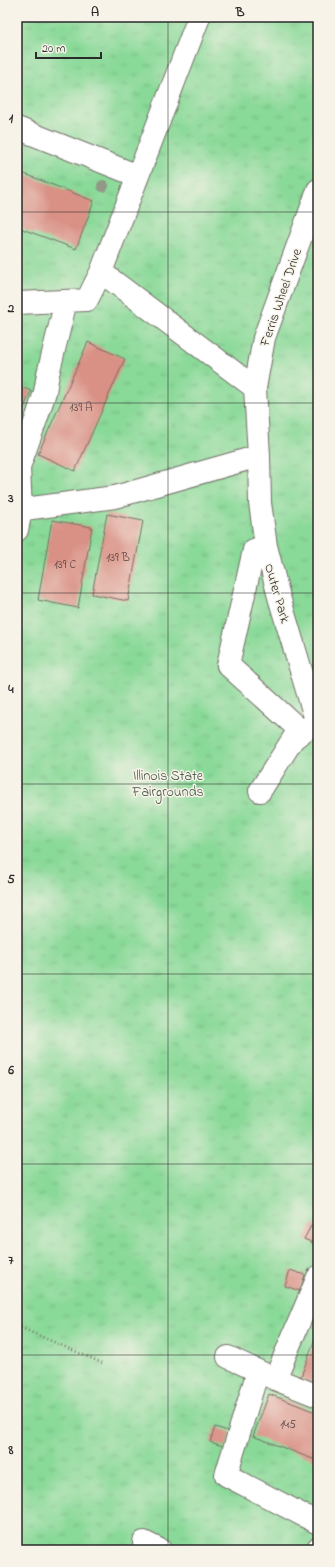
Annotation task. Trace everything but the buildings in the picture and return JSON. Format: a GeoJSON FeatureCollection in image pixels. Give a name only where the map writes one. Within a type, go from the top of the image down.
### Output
{"type":"FeatureCollection","features":[{"type":"Feature","properties":{"kind":"street"},"geometry":{"type":"LineString","coordinates":[[17,303],[87,300],[101,272],[199,17]]}},
{"type":"Feature","properties":{"kind":"street"},"geometry":{"type":"LineString","coordinates":[[17,128],[138,176]]}},
{"type":"Feature","properties":{"kind":"street","name":"Ferris Wheel Drive"},"geometry":{"type":"LineString","coordinates":[[259,456],[255,388],[264,338],[318,190]]}},
{"type":"Feature","properties":{"kind":"street"},"geometry":{"type":"LineString","coordinates":[[101,272],[255,388]]}},
{"type":"Feature","properties":{"kind":"street"},"geometry":{"type":"LineString","coordinates":[[66,301],[38,417],[19,467],[18,517],[115,497],[259,456]]}},
{"type":"Feature","properties":{"kind":"street","name":"Outer Park"},"geometry":{"type":"LineString","coordinates":[[259,456],[260,503],[266,546],[312,727]]}},
{"type":"Feature","properties":{"kind":"street"},"geometry":{"type":"LineString","coordinates":[[260,791],[293,739],[312,727],[228,665],[254,550],[266,546]]}},
{"type":"Feature","properties":{"kind":"street"},"geometry":{"type":"LineString","coordinates":[[318,1277],[266,1375],[226,1475],[318,1523]]}},
{"type":"Feature","properties":{"kind":"street"},"geometry":{"type":"LineString","coordinates":[[228,1357],[266,1375],[318,1396]]}},
{"type":"Feature","properties":{"kind":"path"},"geometry":{"type":"LineString","coordinates":[[17,1326],[102,1363]]}},
{"type":"Feature","properties":{"kind":"green space","name":"Illinois State Fairgrounds"},"geometry":{"type":"Polygon","coordinates":[[[17,17],[318,17],[318,1550],[17,1550],[17,17]]]}}]}
